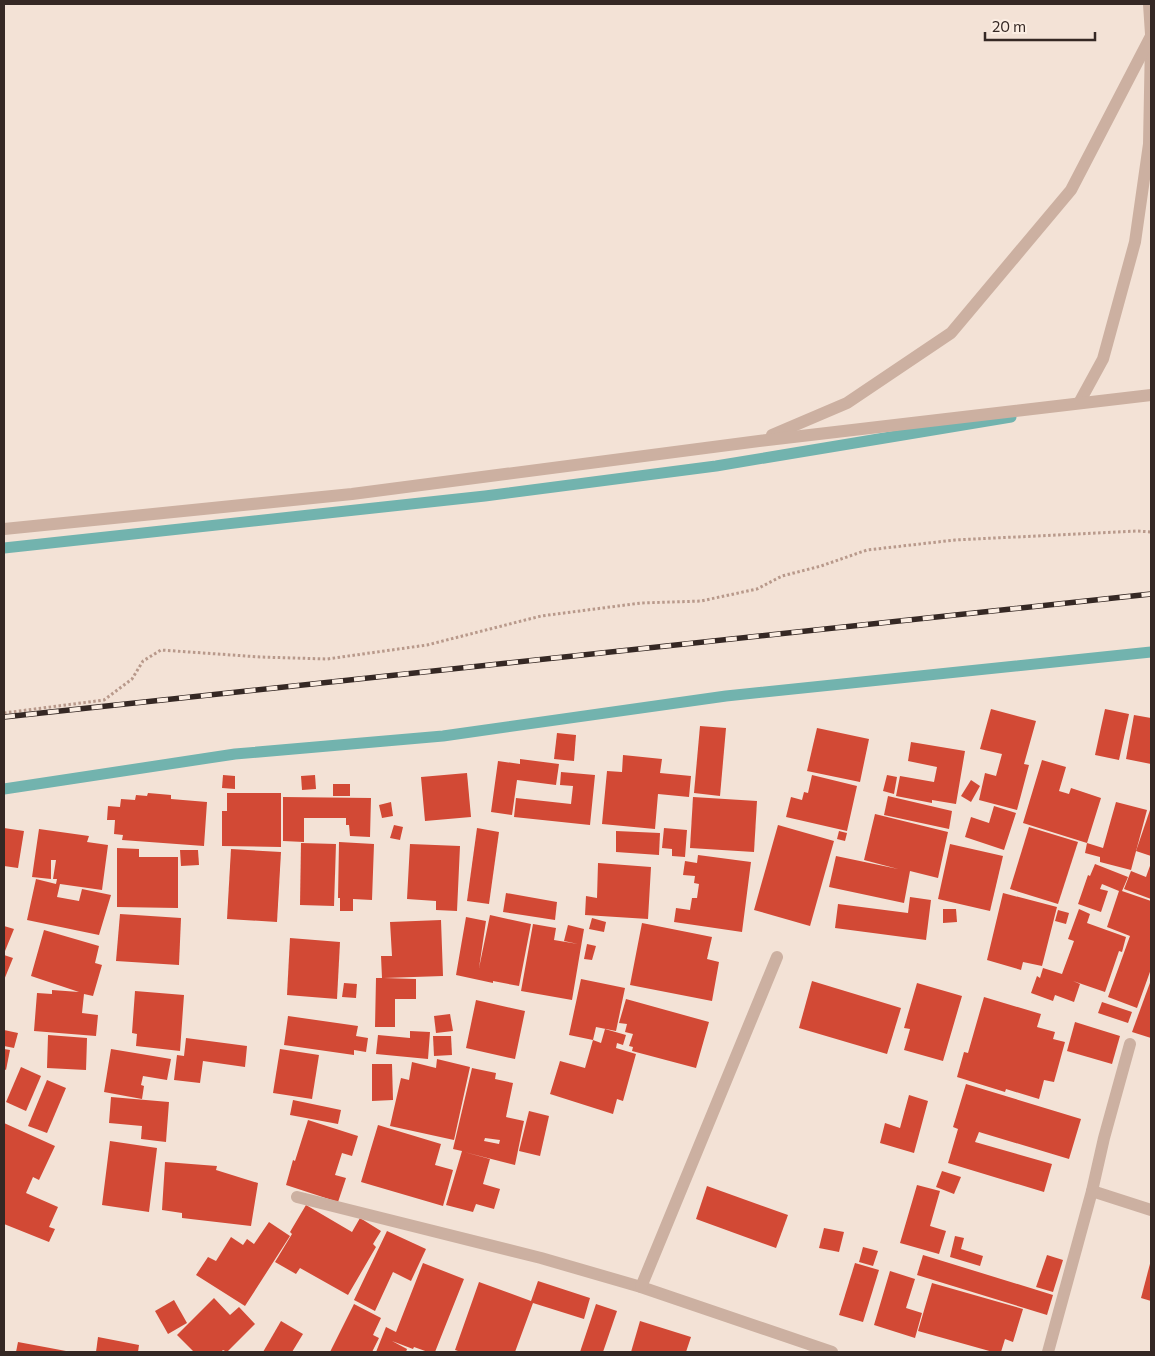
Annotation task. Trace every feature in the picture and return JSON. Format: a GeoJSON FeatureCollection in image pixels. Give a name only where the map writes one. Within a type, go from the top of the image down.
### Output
{"type":"FeatureCollection","features":[{"type":"Feature","properties":{"kind":"street"},"geometry":{"type":"LineString","coordinates":[[1079,403],[1103,359],[1135,242],[1149,144],[1151,36],[1149,4]]}},
{"type":"Feature","properties":{"kind":"street"},"geometry":{"type":"LineString","coordinates":[[759,441],[847,403],[951,333],[1071,190],[1151,36]]}},
{"type":"Feature","properties":{"kind":"street"},"geometry":{"type":"LineString","coordinates":[[4,529],[352,494],[759,441],[1151,395]]}},
{"type":"Feature","properties":{"kind":"street"},"geometry":{"type":"LineString","coordinates":[[641,1287],[777,957]]}},
{"type":"Feature","properties":{"kind":"street"},"geometry":{"type":"LineString","coordinates":[[1048,1352],[1130,1044]]}},
{"type":"Feature","properties":{"kind":"street"},"geometry":{"type":"LineString","coordinates":[[1092,1191],[1151,1210]]}},
{"type":"Feature","properties":{"kind":"street"},"geometry":{"type":"LineString","coordinates":[[297,1197],[541,1258],[641,1287],[832,1352]]}},
{"type":"Feature","properties":{"kind":"path"},"geometry":{"type":"LineString","coordinates":[[4,712],[104,700],[132,679],[143,661],[161,650],[260,657],[327,658],[427,645],[541,616],[642,603],[702,601],[757,589],[782,576],[821,566],[867,550],[955,540],[1151,532]]}},
{"type":"Feature","properties":{"kind":"building"},"geometry":{"type":"Polygon","coordinates":[[[991,709],[1036,721],[1024,764],[1029,765],[1017,810],[979,800],[985,773],[996,776],[1002,754],[980,749],[991,709]]]}},
{"type":"Feature","properties":{"kind":"building"},"geometry":{"type":"Polygon","coordinates":[[[1105,709],[1129,714],[1119,760],[1095,755],[1105,709]]]}},
{"type":"Feature","properties":{"kind":"building"},"geometry":{"type":"Polygon","coordinates":[[[1134,715],[1151,718],[1151,764],[1126,759],[1134,715]]]}},
{"type":"Feature","properties":{"kind":"building"},"geometry":{"type":"Polygon","coordinates":[[[700,726],[726,728],[720,796],[694,793],[700,726]]]}},
{"type":"Feature","properties":{"kind":"building"},"geometry":{"type":"Polygon","coordinates":[[[817,728],[869,739],[860,782],[807,771],[817,728]]]}},
{"type":"Feature","properties":{"kind":"building"},"geometry":{"type":"Polygon","coordinates":[[[557,733],[576,735],[574,761],[554,759],[557,733]]]}},
{"type":"Feature","properties":{"kind":"building"},"geometry":{"type":"Polygon","coordinates":[[[911,742],[965,751],[956,804],[932,800],[932,803],[896,796],[900,776],[934,782],[937,767],[908,761],[911,742]]]}},
{"type":"Feature","properties":{"kind":"building"},"geometry":{"type":"Polygon","coordinates":[[[623,755],[662,759],[660,773],[691,776],[689,797],[658,794],[655,829],[602,824],[607,771],[622,772],[623,755]]]}},
{"type":"Feature","properties":{"kind":"building"},"geometry":{"type":"Polygon","coordinates":[[[520,759],[559,764],[556,785],[517,780],[512,815],[491,812],[498,761],[520,764],[520,759]]]}},
{"type":"Feature","properties":{"kind":"building"},"geometry":{"type":"Polygon","coordinates":[[[1042,760],[1066,767],[1059,791],[1069,794],[1071,788],[1101,798],[1087,843],[1023,823],[1042,760]]]}},
{"type":"Feature","properties":{"kind":"building"},"geometry":{"type":"Polygon","coordinates":[[[561,772],[595,775],[590,825],[514,817],[516,798],[571,804],[573,786],[560,785],[561,772]]]}},
{"type":"Feature","properties":{"kind":"building"},"geometry":{"type":"Polygon","coordinates":[[[467,773],[471,817],[425,821],[421,777],[467,773]]]}},
{"type":"Feature","properties":{"kind":"building"},"geometry":{"type":"Polygon","coordinates":[[[223,775],[235,776],[235,789],[222,788],[223,775]]]}},
{"type":"Feature","properties":{"kind":"building"},"geometry":{"type":"Polygon","coordinates":[[[315,775],[316,789],[302,790],[301,776],[315,775]]]}},
{"type":"Feature","properties":{"kind":"building"},"geometry":{"type":"Polygon","coordinates":[[[812,775],[857,786],[847,831],[786,817],[791,797],[802,800],[804,792],[808,793],[812,775]]]}},
{"type":"Feature","properties":{"kind":"building"},"geometry":{"type":"Polygon","coordinates":[[[887,775],[897,777],[894,794],[883,791],[887,775]]]}},
{"type":"Feature","properties":{"kind":"building"},"geometry":{"type":"Polygon","coordinates":[[[971,780],[980,786],[971,802],[961,796],[971,780]]]}},
{"type":"Feature","properties":{"kind":"building"},"geometry":{"type":"Polygon","coordinates":[[[333,784],[350,784],[350,796],[333,796],[333,784]]]}},
{"type":"Feature","properties":{"kind":"building"},"geometry":{"type":"Polygon","coordinates":[[[148,793],[171,795],[171,799],[207,802],[204,846],[122,840],[123,835],[114,834],[115,820],[107,820],[108,806],[120,807],[121,799],[135,800],[136,795],[147,796],[148,793]]]}},
{"type":"Feature","properties":{"kind":"building"},"geometry":{"type":"Polygon","coordinates":[[[227,793],[281,793],[281,847],[222,846],[222,811],[227,811],[227,793]]]}},
{"type":"Feature","properties":{"kind":"building"},"geometry":{"type":"Polygon","coordinates":[[[888,796],[952,811],[949,829],[884,815],[888,796]]]}},
{"type":"Feature","properties":{"kind":"building"},"geometry":{"type":"Polygon","coordinates":[[[283,797],[371,798],[370,837],[350,836],[349,825],[346,825],[346,818],[304,818],[304,842],[283,841],[283,797]]]}},
{"type":"Feature","properties":{"kind":"building"},"geometry":{"type":"Polygon","coordinates":[[[693,797],[757,801],[754,852],[690,848],[693,797]]]}},
{"type":"Feature","properties":{"kind":"building"},"geometry":{"type":"Polygon","coordinates":[[[391,802],[393,816],[382,818],[379,805],[391,802]]]}},
{"type":"Feature","properties":{"kind":"building"},"geometry":{"type":"Polygon","coordinates":[[[1116,802],[1147,810],[1131,870],[1100,862],[1100,857],[1085,853],[1087,843],[1103,848],[1116,802]]]}},
{"type":"Feature","properties":{"kind":"building"},"geometry":{"type":"Polygon","coordinates":[[[994,806],[1016,813],[1004,850],[965,837],[971,817],[989,823],[994,806]]]}},
{"type":"Feature","properties":{"kind":"building"},"geometry":{"type":"Polygon","coordinates":[[[1151,807],[1151,856],[1136,851],[1151,807]]]}},
{"type":"Feature","properties":{"kind":"building"},"geometry":{"type":"Polygon","coordinates":[[[875,814],[948,832],[938,878],[910,871],[904,903],[829,887],[836,856],[898,869],[864,860],[875,814]]]}},
{"type":"Feature","properties":{"kind":"building"},"geometry":{"type":"Polygon","coordinates":[[[394,825],[403,827],[400,840],[390,838],[394,825]]]}},
{"type":"Feature","properties":{"kind":"building"},"geometry":{"type":"Polygon","coordinates":[[[778,825],[834,841],[810,926],[754,910],[778,825]]]}},
{"type":"Feature","properties":{"kind":"building"},"geometry":{"type":"Polygon","coordinates":[[[1029,827],[1078,842],[1058,904],[1010,889],[1029,827]]]}},
{"type":"Feature","properties":{"kind":"building"},"geometry":{"type":"Polygon","coordinates":[[[4,828],[24,831],[18,868],[4,866],[4,828]]]}},
{"type":"Feature","properties":{"kind":"building"},"geometry":{"type":"Polygon","coordinates":[[[477,828],[499,832],[489,904],[467,901],[477,828]]]}},
{"type":"Feature","properties":{"kind":"building"},"geometry":{"type":"Polygon","coordinates":[[[664,828],[687,830],[685,857],[672,856],[672,849],[662,848],[664,828]]]}},
{"type":"Feature","properties":{"kind":"building"},"geometry":{"type":"Polygon","coordinates":[[[39,829],[89,836],[87,842],[108,845],[102,890],[60,884],[57,897],[79,901],[82,889],[111,895],[99,935],[27,920],[36,879],[56,884],[57,879],[53,879],[56,860],[51,860],[51,879],[32,877],[39,829]]]}},
{"type":"Feature","properties":{"kind":"building"},"geometry":{"type":"Polygon","coordinates":[[[616,831],[660,833],[659,855],[616,852],[616,831]]]}},
{"type":"Feature","properties":{"kind":"building"},"geometry":{"type":"Polygon","coordinates":[[[839,831],[847,833],[845,841],[837,839],[839,831]]]}},
{"type":"Feature","properties":{"kind":"building"},"geometry":{"type":"Polygon","coordinates":[[[339,842],[374,844],[372,900],[353,899],[353,911],[340,911],[340,898],[338,898],[339,842]]]}},
{"type":"Feature","properties":{"kind":"building"},"geometry":{"type":"Polygon","coordinates":[[[301,843],[336,844],[334,906],[300,905],[301,843]]]}},
{"type":"Feature","properties":{"kind":"building"},"geometry":{"type":"Polygon","coordinates":[[[410,844],[460,846],[457,911],[436,910],[436,901],[407,899],[410,844]]]}},
{"type":"Feature","properties":{"kind":"building"},"geometry":{"type":"Polygon","coordinates":[[[950,844],[1003,856],[990,911],[938,899],[950,844]]]}},
{"type":"Feature","properties":{"kind":"building"},"geometry":{"type":"Polygon","coordinates":[[[117,848],[139,849],[139,857],[178,857],[178,908],[117,907],[117,848]]]}},
{"type":"Feature","properties":{"kind":"building"},"geometry":{"type":"Polygon","coordinates":[[[231,849],[281,852],[277,922],[227,919],[231,849]]]}},
{"type":"Feature","properties":{"kind":"building"},"geometry":{"type":"Polygon","coordinates":[[[180,850],[198,850],[199,865],[181,866],[180,850]]]}},
{"type":"Feature","properties":{"kind":"building"},"geometry":{"type":"Polygon","coordinates":[[[698,855],[751,862],[742,932],[674,922],[676,908],[690,910],[692,898],[697,898],[699,884],[694,883],[695,876],[683,875],[685,861],[697,863],[698,855]]]}},
{"type":"Feature","properties":{"kind":"building"},"geometry":{"type":"Polygon","coordinates":[[[598,863],[651,867],[648,919],[585,915],[586,896],[597,898],[598,863]]]}},
{"type":"Feature","properties":{"kind":"building"},"geometry":{"type":"Polygon","coordinates":[[[1151,863],[1151,899],[1124,889],[1131,871],[1146,877],[1151,863]]]}},
{"type":"Feature","properties":{"kind":"building"},"geometry":{"type":"Polygon","coordinates":[[[1095,864],[1128,877],[1122,891],[1151,901],[1151,969],[1137,1008],[1108,997],[1130,936],[1107,927],[1119,891],[1102,884],[1100,889],[1108,891],[1101,912],[1078,904],[1088,875],[1090,876],[1095,864]]]}},
{"type":"Feature","properties":{"kind":"building"},"geometry":{"type":"Polygon","coordinates":[[[506,893],[557,902],[555,920],[503,912],[506,893]]]}},
{"type":"Feature","properties":{"kind":"building"},"geometry":{"type":"Polygon","coordinates":[[[1003,893],[1057,907],[1042,966],[1023,962],[1021,970],[987,960],[1003,893]]]}},
{"type":"Feature","properties":{"kind":"building"},"geometry":{"type":"Polygon","coordinates":[[[910,897],[931,900],[926,940],[835,928],[838,904],[908,913],[910,897]]]}},
{"type":"Feature","properties":{"kind":"building"},"geometry":{"type":"Polygon","coordinates":[[[943,909],[956,909],[957,922],[943,923],[943,909]]]}},
{"type":"Feature","properties":{"kind":"building"},"geometry":{"type":"Polygon","coordinates":[[[1079,909],[1090,914],[1087,923],[1126,937],[1122,952],[1119,951],[1105,992],[1073,981],[1080,984],[1074,1002],[1055,995],[1053,1001],[1031,993],[1037,976],[1040,978],[1043,968],[1062,974],[1074,941],[1068,939],[1079,909]]]}},
{"type":"Feature","properties":{"kind":"building"},"geometry":{"type":"Polygon","coordinates":[[[1058,910],[1069,913],[1066,924],[1055,921],[1058,910]]]}},
{"type":"Feature","properties":{"kind":"building"},"geometry":{"type":"Polygon","coordinates":[[[120,914],[181,918],[179,965],[116,961],[120,914]]]}},
{"type":"Feature","properties":{"kind":"building"},"geometry":{"type":"Polygon","coordinates":[[[490,915],[531,924],[519,986],[493,981],[493,983],[456,975],[466,917],[486,921],[479,968],[490,915]]]}},
{"type":"Feature","properties":{"kind":"building"},"geometry":{"type":"Polygon","coordinates":[[[592,918],[606,922],[604,932],[589,929],[592,918]]]}},
{"type":"Feature","properties":{"kind":"building"},"geometry":{"type":"Polygon","coordinates":[[[441,920],[443,976],[384,978],[416,979],[416,999],[395,999],[395,1027],[375,1027],[376,978],[382,978],[381,956],[392,956],[390,922],[441,920]]]}},
{"type":"Feature","properties":{"kind":"building"},"geometry":{"type":"Polygon","coordinates":[[[642,923],[712,937],[707,959],[719,962],[712,1001],[630,985],[642,923]]]}},
{"type":"Feature","properties":{"kind":"building"},"geometry":{"type":"Polygon","coordinates":[[[533,924],[556,928],[554,940],[578,944],[564,941],[568,925],[584,929],[572,1000],[521,991],[533,924]]]}},
{"type":"Feature","properties":{"kind":"building"},"geometry":{"type":"Polygon","coordinates":[[[4,926],[14,929],[5,951],[4,951],[4,926]]]}},
{"type":"Feature","properties":{"kind":"building"},"geometry":{"type":"Polygon","coordinates":[[[44,930],[99,946],[95,963],[102,965],[93,996],[84,994],[82,1013],[98,1015],[96,1036],[34,1031],[37,993],[52,994],[52,990],[79,992],[31,976],[44,930]]]}},
{"type":"Feature","properties":{"kind":"building"},"geometry":{"type":"Polygon","coordinates":[[[290,938],[340,942],[337,999],[287,995],[290,938]]]}},
{"type":"Feature","properties":{"kind":"building"},"geometry":{"type":"Polygon","coordinates":[[[587,944],[596,946],[592,960],[584,959],[587,944]]]}},
{"type":"Feature","properties":{"kind":"building"},"geometry":{"type":"Polygon","coordinates":[[[4,955],[13,958],[4,980],[4,955]]]}},
{"type":"Feature","properties":{"kind":"building"},"geometry":{"type":"Polygon","coordinates":[[[581,979],[625,988],[616,1031],[596,1027],[593,1040],[569,1035],[581,979]]]}},
{"type":"Feature","properties":{"kind":"building"},"geometry":{"type":"Polygon","coordinates":[[[1151,980],[1151,1038],[1132,1032],[1151,980]]]}},
{"type":"Feature","properties":{"kind":"building"},"geometry":{"type":"Polygon","coordinates":[[[812,981],[901,1008],[887,1054],[799,1028],[812,981]]]}},
{"type":"Feature","properties":{"kind":"building"},"geometry":{"type":"Polygon","coordinates":[[[344,983],[357,984],[356,998],[342,997],[344,983]]]}},
{"type":"Feature","properties":{"kind":"building"},"geometry":{"type":"Polygon","coordinates":[[[917,983],[962,996],[943,1061],[904,1050],[910,1029],[904,1028],[917,983]]]}},
{"type":"Feature","properties":{"kind":"building"},"geometry":{"type":"Polygon","coordinates":[[[135,991],[184,995],[180,1051],[136,1046],[137,1034],[132,1033],[135,991]]]}},
{"type":"Feature","properties":{"kind":"building"},"geometry":{"type":"Polygon","coordinates":[[[984,997],[1041,1014],[1037,1027],[1055,1032],[1053,1039],[1065,1042],[1054,1082],[1044,1080],[1039,1099],[1006,1089],[1005,1092],[957,1077],[964,1052],[968,1053],[984,997]]]}},
{"type":"Feature","properties":{"kind":"building"},"geometry":{"type":"Polygon","coordinates":[[[626,999],[709,1022],[696,1068],[632,1051],[633,1047],[629,1046],[633,1034],[625,1032],[627,1024],[619,1023],[626,999]]]}},
{"type":"Feature","properties":{"kind":"building"},"geometry":{"type":"Polygon","coordinates":[[[476,1000],[525,1011],[515,1059],[466,1048],[476,1000]]]}},
{"type":"Feature","properties":{"kind":"building"},"geometry":{"type":"Polygon","coordinates":[[[1102,1002],[1132,1012],[1128,1023],[1098,1013],[1102,1002]]]}},
{"type":"Feature","properties":{"kind":"building"},"geometry":{"type":"Polygon","coordinates":[[[450,1014],[453,1031],[436,1033],[434,1016],[450,1014]]]}},
{"type":"Feature","properties":{"kind":"building"},"geometry":{"type":"Polygon","coordinates":[[[288,1016],[358,1026],[356,1036],[368,1038],[366,1052],[354,1050],[354,1055],[284,1045],[288,1016]]]}},
{"type":"Feature","properties":{"kind":"building"},"geometry":{"type":"Polygon","coordinates":[[[1075,1022],[1120,1036],[1112,1064],[1067,1051],[1075,1022]]]}},
{"type":"Feature","properties":{"kind":"building"},"geometry":{"type":"Polygon","coordinates":[[[605,1029],[626,1035],[623,1045],[617,1043],[616,1048],[636,1054],[623,1101],[617,1099],[613,1114],[550,1094],[560,1061],[585,1068],[593,1040],[601,1043],[605,1029]]]}},
{"type":"Feature","properties":{"kind":"building"},"geometry":{"type":"Polygon","coordinates":[[[4,1030],[18,1033],[14,1048],[4,1046],[4,1030]]]}},
{"type":"Feature","properties":{"kind":"building"},"geometry":{"type":"Polygon","coordinates":[[[410,1031],[430,1032],[428,1059],[376,1054],[378,1035],[410,1038],[410,1031]]]}},
{"type":"Feature","properties":{"kind":"building"},"geometry":{"type":"Polygon","coordinates":[[[48,1035],[87,1038],[86,1070],[47,1068],[48,1035]]]}},
{"type":"Feature","properties":{"kind":"building"},"geometry":{"type":"Polygon","coordinates":[[[433,1036],[451,1036],[452,1055],[434,1056],[433,1036]]]}},
{"type":"Feature","properties":{"kind":"building"},"geometry":{"type":"Polygon","coordinates":[[[186,1038],[247,1046],[245,1067],[203,1061],[200,1083],[174,1080],[177,1055],[184,1056],[186,1038]]]}},
{"type":"Feature","properties":{"kind":"building"},"geometry":{"type":"Polygon","coordinates":[[[4,1049],[10,1050],[6,1070],[4,1069],[4,1049]]]}},
{"type":"Feature","properties":{"kind":"building"},"geometry":{"type":"Polygon","coordinates":[[[111,1049],[171,1059],[167,1080],[143,1076],[141,1085],[144,1086],[142,1099],[104,1092],[111,1049]]]}},
{"type":"Feature","properties":{"kind":"building"},"geometry":{"type":"Polygon","coordinates":[[[280,1049],[319,1055],[312,1099],[273,1093],[280,1049]]]}},
{"type":"Feature","properties":{"kind":"building"},"geometry":{"type":"Polygon","coordinates":[[[437,1059],[470,1067],[454,1140],[390,1126],[401,1078],[409,1080],[412,1062],[436,1068],[437,1059]]]}},
{"type":"Feature","properties":{"kind":"building"},"geometry":{"type":"Polygon","coordinates":[[[372,1064],[392,1064],[393,1100],[372,1101],[372,1064]]]}},
{"type":"Feature","properties":{"kind":"building"},"geometry":{"type":"Polygon","coordinates":[[[21,1067],[41,1076],[26,1111],[6,1102],[21,1067]]]}},
{"type":"Feature","properties":{"kind":"building"},"geometry":{"type":"Polygon","coordinates":[[[472,1068],[496,1073],[495,1079],[513,1083],[506,1117],[524,1121],[515,1165],[464,1152],[490,1159],[483,1184],[500,1189],[494,1209],[476,1204],[473,1212],[446,1205],[462,1151],[453,1149],[472,1068]],[[485,1138],[484,1141],[499,1144],[500,1140],[485,1138]]]}},
{"type":"Feature","properties":{"kind":"building"},"geometry":{"type":"Polygon","coordinates":[[[47,1080],[66,1088],[47,1133],[28,1126],[47,1080]]]}},
{"type":"Feature","properties":{"kind":"building"},"geometry":{"type":"Polygon","coordinates":[[[966,1084],[1081,1119],[1069,1159],[979,1132],[975,1142],[1052,1164],[1044,1192],[948,1163],[958,1129],[953,1127],[966,1084]]]}},
{"type":"Feature","properties":{"kind":"building"},"geometry":{"type":"Polygon","coordinates":[[[909,1095],[928,1101],[914,1153],[880,1143],[885,1123],[900,1128],[909,1095]]]}},
{"type":"Feature","properties":{"kind":"building"},"geometry":{"type":"Polygon","coordinates":[[[111,1097],[169,1102],[166,1142],[141,1139],[142,1126],[109,1123],[111,1097]]]}},
{"type":"Feature","properties":{"kind":"building"},"geometry":{"type":"Polygon","coordinates":[[[293,1100],[341,1110],[338,1124],[290,1115],[293,1100]]]}},
{"type":"Feature","properties":{"kind":"building"},"geometry":{"type":"Polygon","coordinates":[[[529,1111],[549,1116],[540,1156],[519,1151],[529,1111]]]}},
{"type":"Feature","properties":{"kind":"building"},"geometry":{"type":"Polygon","coordinates":[[[308,1120],[358,1136],[352,1156],[342,1153],[335,1175],[346,1178],[338,1202],[286,1185],[308,1120]]]}},
{"type":"Feature","properties":{"kind":"building"},"geometry":{"type":"Polygon","coordinates":[[[4,1123],[55,1146],[39,1180],[33,1177],[26,1193],[58,1207],[49,1227],[55,1229],[49,1242],[4,1224],[4,1123]]]}},
{"type":"Feature","properties":{"kind":"building"},"geometry":{"type":"Polygon","coordinates":[[[378,1125],[441,1144],[435,1165],[453,1170],[443,1206],[361,1182],[378,1125]]]}},
{"type":"Feature","properties":{"kind":"building"},"geometry":{"type":"Polygon","coordinates":[[[110,1141],[157,1148],[149,1212],[102,1205],[110,1141]]]}},
{"type":"Feature","properties":{"kind":"building"},"geometry":{"type":"Polygon","coordinates":[[[165,1162],[217,1166],[216,1170],[258,1183],[251,1226],[182,1218],[182,1213],[162,1210],[165,1162]]]}},
{"type":"Feature","properties":{"kind":"building"},"geometry":{"type":"Polygon","coordinates":[[[942,1171],[961,1177],[954,1194],[936,1187],[942,1171]]]}},
{"type":"Feature","properties":{"kind":"building"},"geometry":{"type":"Polygon","coordinates":[[[917,1185],[940,1191],[930,1226],[946,1231],[939,1254],[900,1243],[917,1185]]]}},
{"type":"Feature","properties":{"kind":"building"},"geometry":{"type":"Polygon","coordinates":[[[707,1186],[788,1215],[776,1248],[696,1219],[707,1186]]]}},
{"type":"Feature","properties":{"kind":"building"},"geometry":{"type":"Polygon","coordinates":[[[306,1205],[352,1232],[360,1218],[381,1231],[373,1244],[376,1247],[348,1295],[300,1268],[296,1274],[275,1262],[292,1234],[290,1232],[306,1205]]]}},
{"type":"Feature","properties":{"kind":"building"},"geometry":{"type":"Polygon","coordinates":[[[269,1222],[290,1236],[245,1306],[196,1275],[208,1257],[216,1261],[231,1237],[243,1245],[247,1239],[254,1244],[269,1222]]]}},
{"type":"Feature","properties":{"kind":"building"},"geometry":{"type":"Polygon","coordinates":[[[824,1228],[844,1232],[839,1252],[819,1248],[824,1228]]]}},
{"type":"Feature","properties":{"kind":"building"},"geometry":{"type":"Polygon","coordinates":[[[387,1231],[426,1249],[411,1281],[393,1272],[375,1311],[354,1300],[387,1231]]]}},
{"type":"Feature","properties":{"kind":"building"},"geometry":{"type":"Polygon","coordinates":[[[955,1236],[964,1238],[961,1249],[983,1256],[980,1266],[950,1257],[955,1236]]]}},
{"type":"Feature","properties":{"kind":"building"},"geometry":{"type":"Polygon","coordinates":[[[863,1247],[878,1251],[873,1266],[859,1262],[863,1247]]]}},
{"type":"Feature","properties":{"kind":"building"},"geometry":{"type":"Polygon","coordinates":[[[923,1255],[1053,1295],[1047,1315],[917,1275],[923,1255]]]}},
{"type":"Feature","properties":{"kind":"building"},"geometry":{"type":"Polygon","coordinates":[[[1047,1255],[1063,1260],[1053,1292],[1036,1287],[1047,1255]]]}},
{"type":"Feature","properties":{"kind":"building"},"geometry":{"type":"Polygon","coordinates":[[[1151,1260],[1151,1301],[1141,1298],[1151,1260]]]}},
{"type":"Feature","properties":{"kind":"building"},"geometry":{"type":"Polygon","coordinates":[[[423,1263],[464,1279],[435,1352],[428,1352],[414,1347],[413,1349],[392,1341],[407,1349],[406,1352],[376,1352],[386,1327],[396,1332],[423,1263]]]}},
{"type":"Feature","properties":{"kind":"building"},"geometry":{"type":"Polygon","coordinates":[[[855,1263],[879,1270],[863,1322],[839,1315],[855,1263]]]}},
{"type":"Feature","properties":{"kind":"building"},"geometry":{"type":"Polygon","coordinates":[[[890,1271],[915,1279],[906,1308],[922,1313],[915,1338],[874,1325],[890,1271]]]}},
{"type":"Feature","properties":{"kind":"building"},"geometry":{"type":"Polygon","coordinates":[[[538,1281],[590,1298],[584,1319],[533,1303],[515,1352],[461,1352],[455,1350],[479,1282],[531,1301],[538,1281]]]}},
{"type":"Feature","properties":{"kind":"building"},"geometry":{"type":"Polygon","coordinates":[[[932,1283],[1023,1309],[1013,1342],[1005,1339],[1001,1352],[993,1352],[918,1331],[932,1283]]]}},
{"type":"Feature","properties":{"kind":"building"},"geometry":{"type":"Polygon","coordinates":[[[214,1298],[230,1315],[239,1307],[255,1324],[227,1352],[223,1350],[221,1352],[194,1352],[177,1335],[214,1298]]]}},
{"type":"Feature","properties":{"kind":"building"},"geometry":{"type":"Polygon","coordinates":[[[174,1300],[187,1323],[168,1334],[155,1311],[174,1300]]]}},
{"type":"Feature","properties":{"kind":"building"},"geometry":{"type":"Polygon","coordinates":[[[354,1304],[381,1318],[373,1335],[379,1338],[372,1352],[330,1352],[354,1304]]]}},
{"type":"Feature","properties":{"kind":"building"},"geometry":{"type":"Polygon","coordinates":[[[596,1304],[617,1311],[603,1352],[580,1352],[596,1304]]]}},
{"type":"Feature","properties":{"kind":"building"},"geometry":{"type":"Polygon","coordinates":[[[281,1321],[303,1334],[292,1352],[263,1352],[281,1321]]]}},
{"type":"Feature","properties":{"kind":"building"},"geometry":{"type":"Polygon","coordinates":[[[640,1321],[691,1337],[686,1352],[631,1352],[640,1321]]]}},
{"type":"Feature","properties":{"kind":"building"},"geometry":{"type":"Polygon","coordinates":[[[98,1337],[139,1345],[138,1352],[96,1352],[98,1337]]]}},
{"type":"Feature","properties":{"kind":"building"},"geometry":{"type":"Polygon","coordinates":[[[18,1342],[66,1351],[66,1352],[16,1352],[18,1342]]]}},
{"type":"Feature","properties":{"kind":"waterway"},"geometry":{"type":"LineString","coordinates":[[4,548],[485,496],[716,466],[1011,417]]}},
{"type":"Feature","properties":{"kind":"waterway"},"geometry":{"type":"LineString","coordinates":[[4,789],[235,754],[443,736],[726,696],[1151,652]]}},
{"type":"Feature","properties":{"kind":"railway"},"geometry":{"type":"LineString","coordinates":[[4,717],[1151,594]]}}]}
